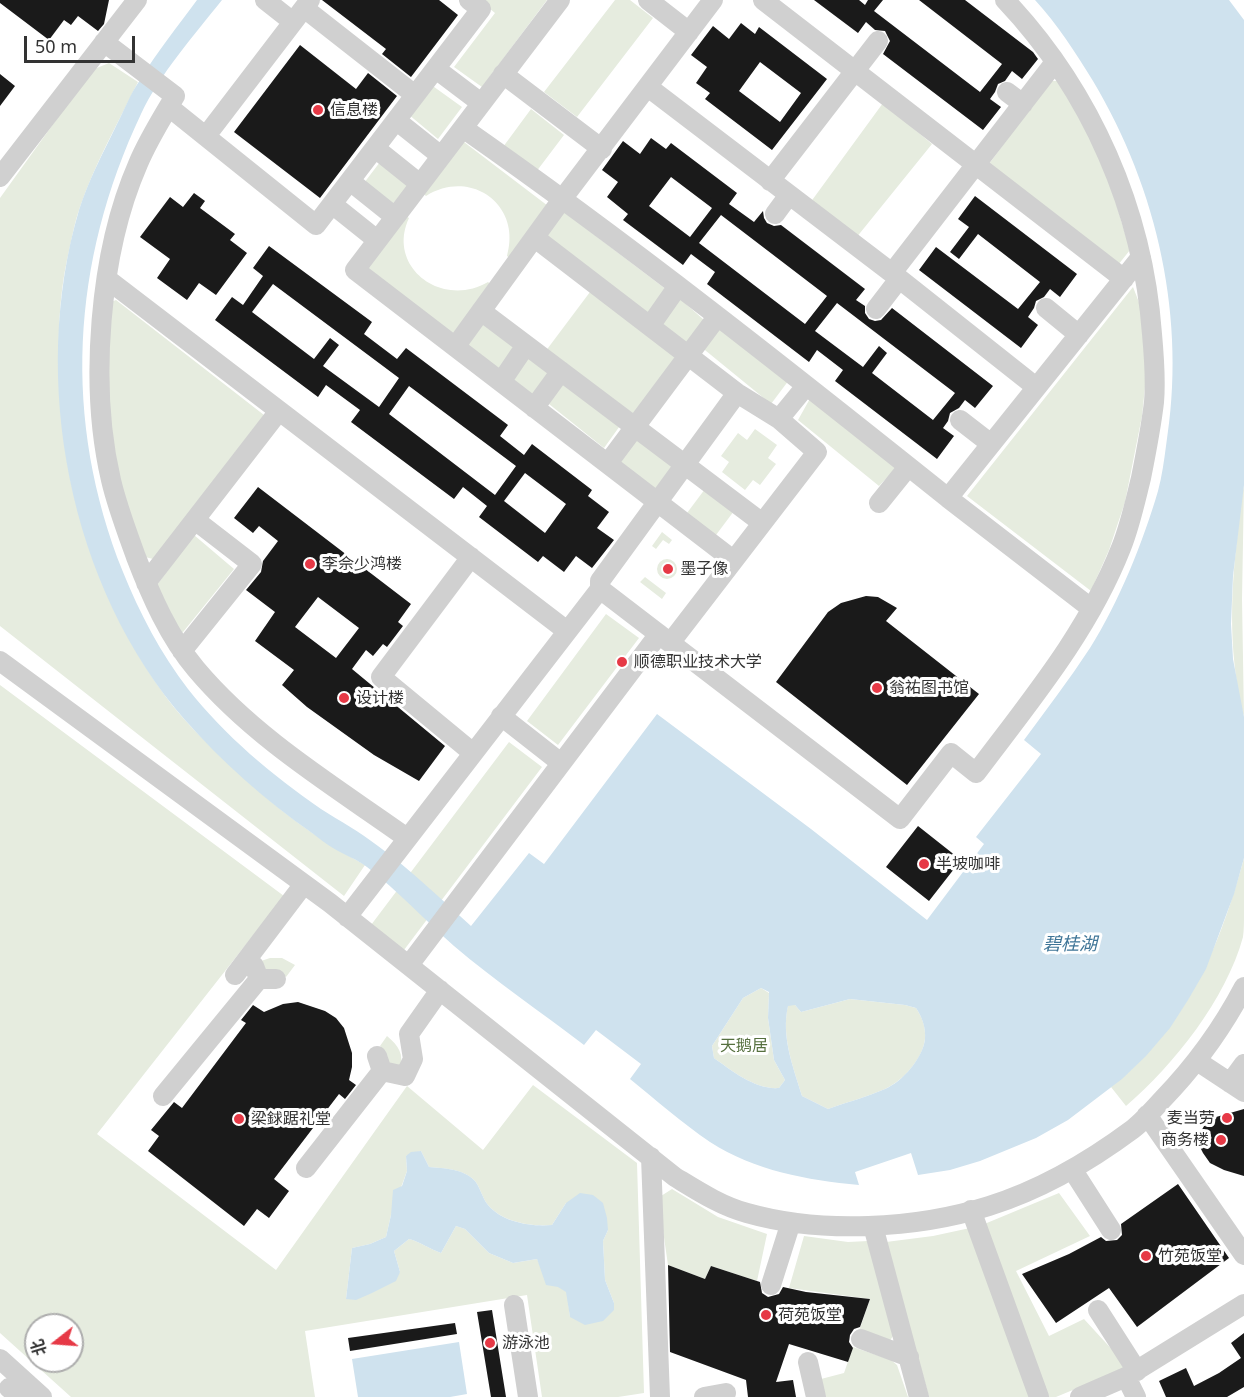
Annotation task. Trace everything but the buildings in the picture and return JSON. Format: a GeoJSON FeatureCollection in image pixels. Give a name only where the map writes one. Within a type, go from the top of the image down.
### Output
{"type":"FeatureCollection","features":[{"type":"Feature","properties":{"kind":"street"},"geometry":{"type":"LineString","coordinates":[[0,177],[137,0]]}},
{"type":"Feature","properties":{"kind":"street"},"geometry":{"type":"LineString","coordinates":[[265,0],[302,10],[415,95]]}},
{"type":"Feature","properties":{"kind":"street"},"geometry":{"type":"LineString","coordinates":[[560,0],[355,270],[733,560]]}},
{"type":"Feature","properties":{"kind":"street"},"geometry":{"type":"LineString","coordinates":[[648,0],[689,32]]}},
{"type":"Feature","properties":{"kind":"street"},"geometry":{"type":"LineString","coordinates":[[455,346],[712,0]]}},
{"type":"Feature","properties":{"kind":"street"},"geometry":{"type":"LineString","coordinates":[[763,0],[1124,279]]}},
{"type":"Feature","properties":{"kind":"street"},"geometry":{"type":"LineString","coordinates":[[600,589],[900,819],[951,753],[976,773],[1056,667],[1092,609],[1122,548],[1136,501],[1154,401],[1150,301],[1141,257],[1121,184],[1102,141],[1070,83],[1036,35],[1005,0]]}},
{"type":"Feature","properties":{"kind":"street"},"geometry":{"type":"LineString","coordinates":[[169,107],[316,225],[436,69],[475,4]]}},
{"type":"Feature","properties":{"kind":"street"},"geometry":{"type":"LineString","coordinates":[[206,136],[302,10]]}},
{"type":"Feature","properties":{"kind":"street"},"geometry":{"type":"LineString","coordinates":[[770,181],[878,41]]}},
{"type":"Feature","properties":{"kind":"street"},"geometry":{"type":"LineString","coordinates":[[104,42],[175,96],[138,163],[126,195],[107,279],[100,375],[102,426],[111,479],[125,527],[146,583],[182,651],[215,690],[256,729],[407,838]]}},
{"type":"Feature","properties":{"kind":"street"},"geometry":{"type":"LineString","coordinates":[[876,309],[895,276],[976,164],[1015,98],[1055,62]]}},
{"type":"Feature","properties":{"kind":"street"},"geometry":{"type":"LineString","coordinates":[[436,69],[481,103]]}},
{"type":"Feature","properties":{"kind":"street"},"geometry":{"type":"LineString","coordinates":[[503,74],[602,149]]}},
{"type":"Feature","properties":{"kind":"street"},"geometry":{"type":"LineString","coordinates":[[648,87],[1036,387]]}},
{"type":"Feature","properties":{"kind":"street"},"geometry":{"type":"LineString","coordinates":[[397,121],[441,156]]}},
{"type":"Feature","properties":{"kind":"street"},"geometry":{"type":"LineString","coordinates":[[463,128],[563,198],[1092,609]]}},
{"type":"Feature","properties":{"kind":"street"},"geometry":{"type":"LineString","coordinates":[[375,148],[420,184]]}},
{"type":"Feature","properties":{"kind":"street"},"geometry":{"type":"LineString","coordinates":[[350,181],[395,217]]}},
{"type":"Feature","properties":{"kind":"street"},"geometry":{"type":"LineString","coordinates":[[775,214],[789,195]]}},
{"type":"Feature","properties":{"kind":"street"},"geometry":{"type":"LineString","coordinates":[[332,204],[377,240]]}},
{"type":"Feature","properties":{"kind":"street"},"geometry":{"type":"LineString","coordinates":[[408,965],[561,763],[733,560],[817,452],[779,419],[737,393],[535,238]]}},
{"type":"Feature","properties":{"kind":"street"},"geometry":{"type":"LineString","coordinates":[[948,498],[1141,257]]}},
{"type":"Feature","properties":{"kind":"street"},"geometry":{"type":"LineString","coordinates":[[107,279],[567,631]]}},
{"type":"Feature","properties":{"kind":"street"},"geometry":{"type":"LineString","coordinates":[[650,326],[678,286]]}},
{"type":"Feature","properties":{"kind":"street"},"geometry":{"type":"LineString","coordinates":[[1046,308],[1078,335]]}},
{"type":"Feature","properties":{"kind":"street"},"geometry":{"type":"LineString","coordinates":[[481,311],[761,522]]}},
{"type":"Feature","properties":{"kind":"street"},"geometry":{"type":"LineString","coordinates":[[608,463],[717,317]]}},
{"type":"Feature","properties":{"kind":"street"},"geometry":{"type":"LineString","coordinates":[[501,382],[526,345]]}},
{"type":"Feature","properties":{"kind":"street"},"geometry":{"type":"LineString","coordinates":[[534,408],[561,371]]}},
{"type":"Feature","properties":{"kind":"street"},"geometry":{"type":"LineString","coordinates":[[779,419],[806,386]]}},
{"type":"Feature","properties":{"kind":"street"},"geometry":{"type":"LineString","coordinates":[[347,917],[600,589],[600,581],[737,393]]}},
{"type":"Feature","properties":{"kind":"street"},"geometry":{"type":"LineString","coordinates":[[146,583],[279,411]]}},
{"type":"Feature","properties":{"kind":"street"},"geometry":{"type":"LineString","coordinates":[[960,420],[991,444]]}},
{"type":"Feature","properties":{"kind":"street"},"geometry":{"type":"LineString","coordinates":[[879,502],[908,467]]}},
{"type":"Feature","properties":{"kind":"street"},"geometry":{"type":"LineString","coordinates":[[182,651],[252,564],[195,520]]}},
{"type":"Feature","properties":{"kind":"street"},"geometry":{"type":"LineString","coordinates":[[471,558],[381,677],[472,753]]}},
{"type":"Feature","properties":{"kind":"street"},"geometry":{"type":"LineString","coordinates":[[0,661],[304,884],[675,1176],[710,1198],[746,1212],[790,1222],[833,1226],[873,1226],[934,1218],[989,1206],[1036,1188],[1134,1128],[1188,1073],[1220,1030],[1244,987]]}},
{"type":"Feature","properties":{"kind":"street"},"geometry":{"type":"LineString","coordinates":[[501,716],[561,763]]}},
{"type":"Feature","properties":{"kind":"street"},"geometry":{"type":"LineString","coordinates":[[236,975],[304,884]]}},
{"type":"Feature","properties":{"kind":"street"},"geometry":{"type":"LineString","coordinates":[[163,1096],[268,979],[250,956]]}},
{"type":"Feature","properties":{"kind":"street"},"geometry":{"type":"LineString","coordinates":[[306,1168],[379,1063],[405,1076],[413,1059],[409,1034],[440,990]]}},
{"type":"Feature","properties":{"kind":"street"},"geometry":{"type":"LineString","coordinates":[[1197,1061],[1237,1088],[1244,1064]]}},
{"type":"Feature","properties":{"kind":"street"},"geometry":{"type":"LineString","coordinates":[[1147,1115],[1244,1255]]}},
{"type":"Feature","properties":{"kind":"street"},"geometry":{"type":"LineString","coordinates":[[651,1157],[660,1397]]}},
{"type":"Feature","properties":{"kind":"street"},"geometry":{"type":"LineString","coordinates":[[1072,1168],[1111,1230]]}},
{"type":"Feature","properties":{"kind":"street"},"geometry":{"type":"LineString","coordinates":[[971,1210],[1039,1397]]}},
{"type":"Feature","properties":{"kind":"street"},"geometry":{"type":"LineString","coordinates":[[771,1284],[790,1222]]}},
{"type":"Feature","properties":{"kind":"street"},"geometry":{"type":"LineString","coordinates":[[873,1226],[920,1397]]}},
{"type":"Feature","properties":{"kind":"street"},"geometry":{"type":"LineString","coordinates":[[1080,1397],[1132,1374],[1244,1304]]}},
{"type":"Feature","properties":{"kind":"street"},"geometry":{"type":"LineString","coordinates":[[514,1305],[528,1397]]}},
{"type":"Feature","properties":{"kind":"street"},"geometry":{"type":"LineString","coordinates":[[1098,1310],[1132,1374],[1136,1397]]}},
{"type":"Feature","properties":{"kind":"street"},"geometry":{"type":"LineString","coordinates":[[861,1340],[909,1357]]}},
{"type":"Feature","properties":{"kind":"street"},"geometry":{"type":"LineString","coordinates":[[0,1359],[42,1397]]}},
{"type":"Feature","properties":{"kind":"street"},"geometry":{"type":"LineString","coordinates":[[808,1362],[816,1397]]}},
{"type":"Feature","properties":{"kind":"street"},"geometry":{"type":"LineString","coordinates":[[704,1397],[726,1393]]}},
{"type":"Feature","properties":{"kind":"green space"},"geometry":{"type":"Polygon","coordinates":[[[479,0],[547,0],[482,87],[454,67],[495,13],[479,0]]]}},
{"type":"Feature","properties":{"kind":"green space"},"geometry":{"type":"Polygon","coordinates":[[[615,0],[630,0],[653,18],[577,117],[544,92],[615,0]]]}},
{"type":"Feature","properties":{"kind":"green space"},"geometry":{"type":"Polygon","coordinates":[[[109,63],[138,82],[86,191],[76,220],[64,274],[59,346],[61,418],[76,503],[103,584],[121,623],[142,661],[166,697],[199,735],[266,797],[314,834],[365,865],[344,896],[0,626],[0,198],[92,70],[109,63]]]}},
{"type":"Feature","properties":{"kind":"green space"},"geometry":{"type":"Polygon","coordinates":[[[1050,81],[1059,81],[1076,108],[1109,180],[1130,250],[1118,265],[989,164],[1050,81]]]}},
{"type":"Feature","properties":{"kind":"green space"},"geometry":{"type":"Polygon","coordinates":[[[430,84],[462,107],[438,139],[408,114],[430,84]]]}},
{"type":"Feature","properties":{"kind":"green space"},"geometry":{"type":"Polygon","coordinates":[[[883,103],[932,144],[856,238],[810,203],[883,103]]]}},
{"type":"Feature","properties":{"kind":"green space"},"geometry":{"type":"Polygon","coordinates":[[[531,109],[564,135],[536,172],[503,147],[531,109]]]}},
{"type":"Feature","properties":{"kind":"green space"},"geometry":{"type":"Polygon","coordinates":[[[460,139],[552,209],[513,261],[507,256],[510,238],[507,221],[500,207],[489,196],[475,189],[460,186],[443,188],[426,196],[420,191],[460,139]]]}},
{"type":"Feature","properties":{"kind":"green space"},"geometry":{"type":"Polygon","coordinates":[[[380,162],[409,184],[392,205],[364,183],[380,162]]]}},
{"type":"Feature","properties":{"kind":"green space"},"geometry":{"type":"Polygon","coordinates":[[[563,211],[667,290],[648,314],[544,236],[563,211]]]}},
{"type":"Feature","properties":{"kind":"green space"},"geometry":{"type":"Polygon","coordinates":[[[402,214],[409,218],[404,236],[405,252],[412,267],[423,278],[437,287],[453,290],[470,289],[488,282],[494,287],[456,338],[363,267],[402,214]]]}},
{"type":"Feature","properties":{"kind":"green space"},"geometry":{"type":"Polygon","coordinates":[[[1133,287],[1142,310],[1145,349],[1142,416],[1125,502],[1109,550],[1091,591],[967,496],[1133,287]]]}},
{"type":"Feature","properties":{"kind":"green space"},"geometry":{"type":"Polygon","coordinates":[[[590,292],[676,357],[631,418],[545,352],[590,292]]]}},
{"type":"Feature","properties":{"kind":"green space"},"geometry":{"type":"Polygon","coordinates":[[[678,297],[704,320],[685,346],[659,323],[678,297]]]}},
{"type":"Feature","properties":{"kind":"green space"},"geometry":{"type":"Polygon","coordinates":[[[116,300],[264,415],[153,559],[145,557],[134,525],[119,477],[109,427],[108,349],[111,302],[116,300]]]}},
{"type":"Feature","properties":{"kind":"green space"},"geometry":{"type":"Polygon","coordinates":[[[484,319],[516,346],[498,369],[467,345],[484,319]]]}},
{"type":"Feature","properties":{"kind":"green space"},"geometry":{"type":"Polygon","coordinates":[[[718,325],[789,380],[771,404],[700,346],[718,325]]]}},
{"type":"Feature","properties":{"kind":"green space"},"geometry":{"type":"Polygon","coordinates":[[[529,354],[550,372],[531,397],[511,379],[529,354]]]}},
{"type":"Feature","properties":{"kind":"green space"},"geometry":{"type":"Polygon","coordinates":[[[565,378],[622,423],[604,448],[549,404],[565,378]]]}},
{"type":"Feature","properties":{"kind":"green space"},"geometry":{"type":"Polygon","coordinates":[[[812,395],[899,465],[879,486],[798,420],[812,395]]]}},
{"type":"Feature","properties":{"kind":"green space"},"geometry":{"type":"Polygon","coordinates":[[[755,429],[777,445],[768,458],[776,464],[760,485],[753,480],[745,490],[722,472],[729,462],[721,456],[738,433],[747,440],[755,429]]]}},
{"type":"Feature","properties":{"kind":"green space"},"geometry":{"type":"Polygon","coordinates":[[[635,434],[675,464],[657,490],[617,459],[635,434]]]}},
{"type":"Feature","properties":{"kind":"green space"},"geometry":{"type":"Polygon","coordinates":[[[1244,485],[1242,599],[1244,717],[1233,651],[1232,607],[1244,485]]]}},
{"type":"Feature","properties":{"kind":"green space"},"geometry":{"type":"Polygon","coordinates":[[[705,489],[734,511],[716,535],[687,513],[705,489]]]}},
{"type":"Feature","properties":{"kind":"green space"},"geometry":{"type":"Polygon","coordinates":[[[662,532],[672,540],[669,544],[663,540],[656,549],[652,546],[662,532]]]}},
{"type":"Feature","properties":{"kind":"green space"},"geometry":{"type":"Polygon","coordinates":[[[194,535],[234,569],[179,637],[154,589],[194,535]]]}},
{"type":"Feature","properties":{"kind":"green space"},"geometry":{"type":"Polygon","coordinates":[[[667,559],[674,562],[677,569],[674,576],[667,579],[660,576],[657,569],[660,562],[667,559]]]}},
{"type":"Feature","properties":{"kind":"green space"},"geometry":{"type":"Polygon","coordinates":[[[645,577],[666,593],[662,599],[640,582],[645,577]]]}},
{"type":"Feature","properties":{"kind":"green space"},"geometry":{"type":"Polygon","coordinates":[[[606,614],[639,638],[558,745],[527,721],[606,614]]]}},
{"type":"Feature","properties":{"kind":"green space"},"geometry":{"type":"Polygon","coordinates":[[[0,685],[284,896],[97,1134],[276,1270],[407,1086],[483,1150],[533,1085],[637,1163],[644,1393],[618,1397],[542,1397],[527,1295],[305,1331],[315,1397],[71,1397],[44,1373],[84,1373],[84,1313],[24,1313],[24,1355],[0,1333],[0,685]],[[421,1151],[406,1156],[407,1171],[391,1215],[386,1237],[352,1248],[346,1299],[375,1290],[400,1272],[394,1251],[409,1239],[441,1253],[456,1226],[465,1229],[489,1253],[513,1263],[537,1259],[549,1278],[567,1292],[570,1317],[614,1303],[605,1280],[603,1241],[608,1230],[566,1203],[552,1225],[527,1224],[509,1219],[501,1216],[488,1205],[476,1183],[469,1176],[453,1170],[429,1167],[421,1151]]]}},
{"type":"Feature","properties":{"kind":"green space"},"geometry":{"type":"Polygon","coordinates":[[[509,742],[542,767],[404,950],[371,925],[509,742]]]}},
{"type":"Feature","properties":{"kind":"green space"},"geometry":{"type":"Polygon","coordinates":[[[1244,858],[1243,937],[1224,984],[1180,1051],[1126,1106],[1111,1087],[1138,1063],[1160,1038],[1180,1012],[1197,984],[1223,924],[1244,858]]]}},
{"type":"Feature","properties":{"kind":"green space"},"geometry":{"type":"Polygon","coordinates":[[[270,958],[282,958],[295,965],[286,977],[279,972],[261,972],[258,962],[270,958]]]}},
{"type":"Feature","properties":{"kind":"green space","name":"天鹅居"},"geometry":{"type":"Polygon","coordinates":[[[761,988],[769,993],[768,1018],[774,1060],[785,1080],[779,1088],[753,1083],[714,1058],[712,1046],[743,998],[761,988]]]}},
{"type":"Feature","properties":{"kind":"green space"},"geometry":{"type":"Polygon","coordinates":[[[850,999],[916,1008],[923,1022],[925,1039],[916,1061],[899,1080],[878,1092],[828,1109],[802,1096],[787,1040],[788,1005],[795,1005],[801,1012],[850,999]]]}},
{"type":"Feature","properties":{"kind":"green space"},"geometry":{"type":"Polygon","coordinates":[[[387,1036],[395,1043],[401,1055],[400,1069],[391,1073],[387,1055],[380,1046],[387,1036]]]}},
{"type":"Feature","properties":{"kind":"green space"},"geometry":{"type":"Polygon","coordinates":[[[672,1189],[718,1217],[767,1234],[757,1281],[711,1266],[705,1279],[668,1265],[659,1203],[661,1196],[672,1189]]]}},
{"type":"Feature","properties":{"kind":"green space"},"geometry":{"type":"Polygon","coordinates":[[[1059,1193],[1090,1236],[1016,1271],[1049,1336],[1084,1319],[1128,1367],[1056,1397],[1049,1397],[982,1225],[1059,1193]]]}},
{"type":"Feature","properties":{"kind":"green space"},"geometry":{"type":"Polygon","coordinates":[[[970,1228],[1029,1397],[929,1397],[886,1242],[933,1236],[970,1228]]]}},
{"type":"Feature","properties":{"kind":"green space"},"geometry":{"type":"Polygon","coordinates":[[[804,1236],[848,1242],[868,1241],[893,1336],[889,1342],[859,1331],[870,1299],[789,1288],[804,1236]]]}},
{"type":"Feature","properties":{"kind":"green space"},"geometry":{"type":"Polygon","coordinates":[[[853,1347],[891,1360],[897,1365],[908,1397],[826,1397],[821,1379],[844,1373],[853,1347]]]}},
{"type":"Feature","properties":{"kind":"water","name":"碧桂湖"},"geometry":{"type":"Polygon","coordinates":[[[197,0],[222,0],[167,70],[141,114],[118,170],[100,227],[88,284],[83,342],[83,399],[90,457],[103,515],[123,572],[143,617],[169,662],[202,706],[233,739],[285,783],[390,855],[471,926],[529,853],[544,864],[657,714],[811,829],[927,920],[984,844],[976,837],[1041,754],[1024,740],[1090,648],[1120,592],[1138,551],[1161,480],[1172,399],[1173,351],[1162,257],[1135,166],[1116,123],[1093,81],[1066,39],[1035,0],[1229,0],[1244,20],[1244,485],[1233,576],[1231,624],[1233,659],[1244,717],[1244,858],[1234,894],[1206,969],[1170,1028],[1122,1079],[1068,1120],[1036,1138],[980,1161],[950,1170],[918,1175],[911,1153],[855,1172],[859,1185],[801,1177],[763,1167],[710,1142],[630,1079],[641,1064],[596,1030],[584,1045],[486,972],[367,867],[328,845],[261,794],[229,766],[185,720],[145,667],[112,608],[87,545],[70,478],[60,411],[58,342],[64,275],[79,210],[87,188],[133,91],[153,59],[197,0]],[[761,988],[743,998],[712,1046],[714,1058],[753,1083],[779,1088],[785,1080],[774,1060],[768,1018],[769,992],[761,988]],[[850,999],[801,1012],[795,1005],[788,1006],[787,1040],[802,1096],[828,1109],[892,1086],[916,1061],[925,1039],[923,1023],[916,1008],[850,999]]]}},
{"type":"Feature","properties":{"kind":"water"},"geometry":{"type":"Polygon","coordinates":[[[421,1151],[429,1167],[453,1170],[470,1176],[494,1211],[517,1222],[552,1225],[566,1203],[580,1193],[593,1195],[603,1203],[608,1230],[603,1241],[605,1280],[614,1303],[614,1310],[603,1321],[585,1325],[570,1317],[566,1292],[558,1287],[546,1285],[537,1259],[513,1263],[489,1253],[465,1229],[456,1226],[441,1253],[409,1239],[394,1251],[400,1272],[396,1281],[356,1300],[346,1299],[352,1248],[386,1237],[393,1190],[402,1186],[407,1171],[406,1156],[411,1152],[421,1151]]]}},
{"type":"Feature","properties":{"kind":"water"},"geometry":{"type":"Polygon","coordinates":[[[459,1342],[467,1394],[450,1397],[358,1397],[352,1359],[459,1342]]]}},
{"type":"Feature","properties":{"kind":"place","name":"信息楼"},"geometry":{"type":"Point","coordinates":[318,110]}},
{"type":"Feature","properties":{"kind":"place","name":"李佘少鸿楼"},"geometry":{"type":"Point","coordinates":[310,564]}},
{"type":"Feature","properties":{"kind":"place","name":"墨子像"},"geometry":{"type":"Point","coordinates":[668,569]}},
{"type":"Feature","properties":{"kind":"place","name":"顺德职业技术大学"},"geometry":{"type":"Point","coordinates":[622,662]}},
{"type":"Feature","properties":{"kind":"place","name":"翁祐图书馆"},"geometry":{"type":"Point","coordinates":[877,688]}},
{"type":"Feature","properties":{"kind":"place","name":"设计楼"},"geometry":{"type":"Point","coordinates":[344,698]}},
{"type":"Feature","properties":{"kind":"place","name":"半坡咖啡"},"geometry":{"type":"Point","coordinates":[924,864]}},
{"type":"Feature","properties":{"kind":"place","name":"麦当劳"},"geometry":{"type":"Point","coordinates":[1227,1118]}},
{"type":"Feature","properties":{"kind":"place","name":"梁銶踞礼堂"},"geometry":{"type":"Point","coordinates":[239,1119]}},
{"type":"Feature","properties":{"kind":"place","name":"商务楼"},"geometry":{"type":"Point","coordinates":[1221,1140]}},
{"type":"Feature","properties":{"kind":"place","name":"竹苑饭堂"},"geometry":{"type":"Point","coordinates":[1146,1256]}},
{"type":"Feature","properties":{"kind":"place","name":"荷苑饭堂"},"geometry":{"type":"Point","coordinates":[766,1315]}},
{"type":"Feature","properties":{"kind":"place","name":"游泳池"},"geometry":{"type":"Point","coordinates":[490,1343]}}]}
